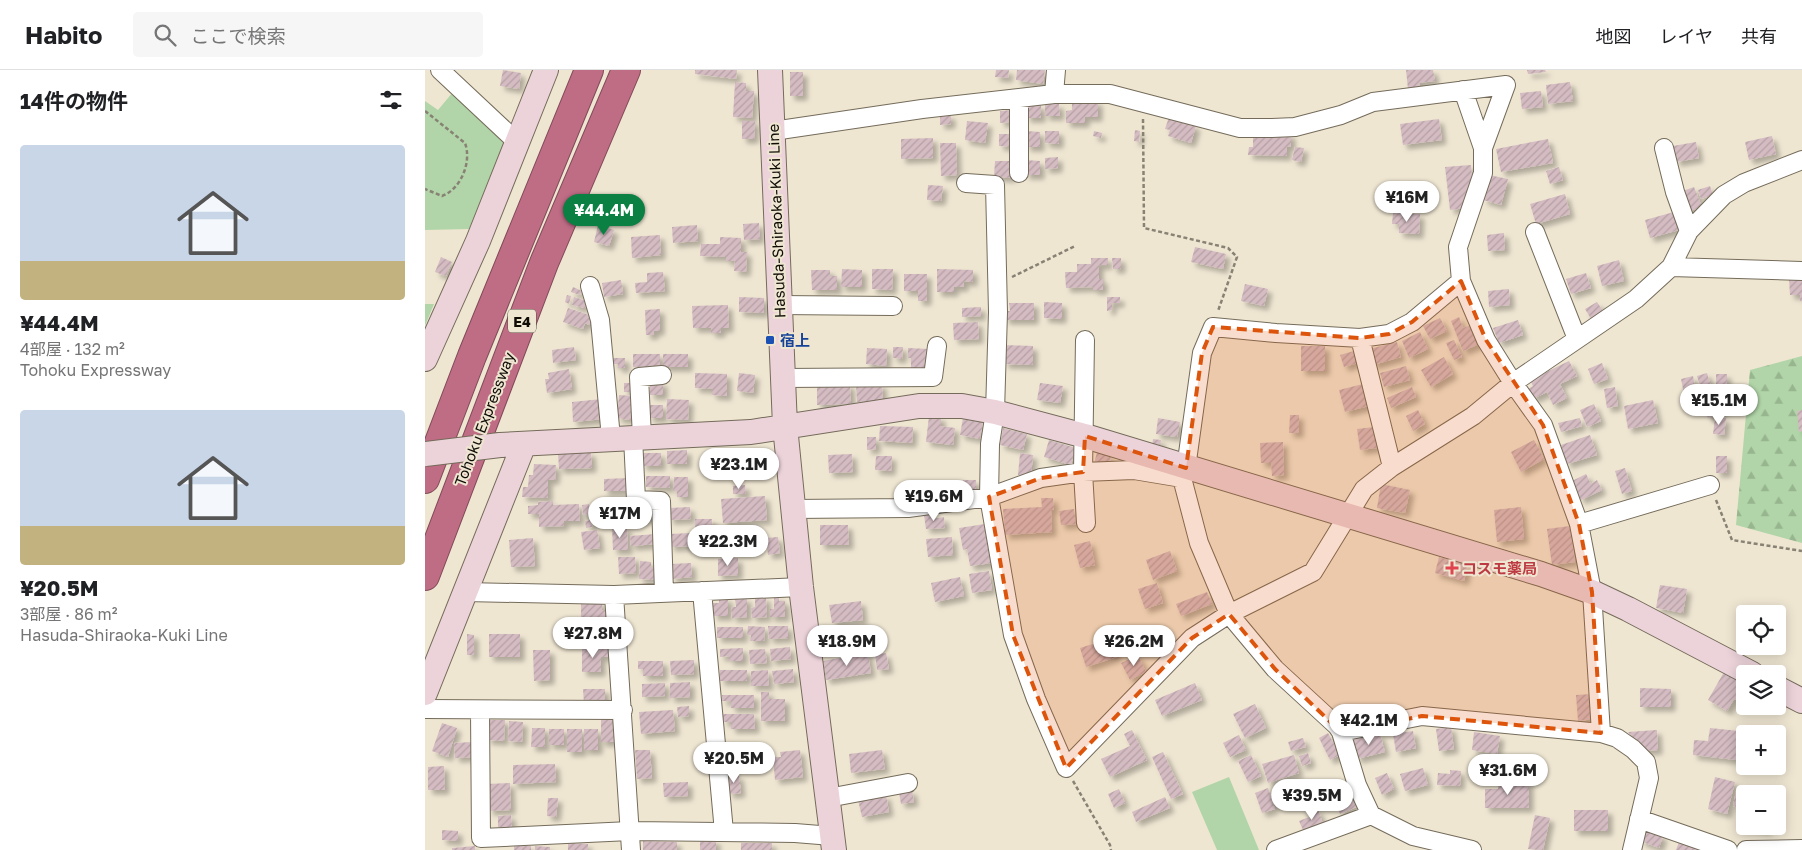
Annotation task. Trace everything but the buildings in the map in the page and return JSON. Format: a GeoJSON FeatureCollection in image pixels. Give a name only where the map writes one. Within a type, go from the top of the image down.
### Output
{"type":"FeatureCollection","features":[{"type":"Feature","properties":{"kind":"highway","name":"E4"},"geometry":{"type":"LineString","coordinates":[[425,478],[479,338],[589,70]]}},
{"type":"Feature","properties":{"kind":"highway","name":"Tohoku Expressway"},"geometry":{"type":"LineString","coordinates":[[425,576],[541,273],[626,70]]}},
{"type":"Feature","properties":{"kind":"street"},"geometry":{"type":"LineString","coordinates":[[440,70],[517,142]]}},
{"type":"Feature","properties":{"kind":"street"},"geometry":{"type":"LineString","coordinates":[[425,359],[478,242],[546,70]]}},
{"type":"Feature","properties":{"kind":"street","name":"Hasuda-Shiraoka-Kuki Line"},"geometry":{"type":"LineString","coordinates":[[770,70],[785,426],[792,509],[833,843]]}},
{"type":"Feature","properties":{"kind":"street"},"geometry":{"type":"LineString","coordinates":[[1054,94],[1056,70]]}},
{"type":"Feature","properties":{"kind":"street"},"geometry":{"type":"LineString","coordinates":[[773,131],[922,109],[1054,94],[1110,94],[1240,128],[1272,128],[1295,126],[1341,115],[1373,102],[1506,85],[1483,148]]}},
{"type":"Feature","properties":{"kind":"street"},"geometry":{"type":"LineString","coordinates":[[1463,90],[1483,148],[1483,173],[1458,247],[1461,281],[1486,340],[1513,383],[1543,425],[1579,524],[1592,592],[1601,733]]}},
{"type":"Feature","properties":{"kind":"street"},"geometry":{"type":"LineString","coordinates":[[1019,98],[1019,173]]}},
{"type":"Feature","properties":{"kind":"street"},"geometry":{"type":"LineString","coordinates":[[1664,148],[1675,192],[1689,231]]}},
{"type":"Feature","properties":{"kind":"street"},"geometry":{"type":"LineString","coordinates":[[966,183],[995,185],[998,285],[995,412],[990,444],[989,497],[1013,635],[1036,699],[1066,768],[1192,638],[1229,614],[1313,572],[1364,489],[1392,467],[1473,416],[1513,383],[1636,299],[1671,267],[1689,231],[1724,195],[1744,182],[1802,160]]}},
{"type":"Feature","properties":{"kind":"street"},"geometry":{"type":"LineString","coordinates":[[1535,232],[1577,339]]}},
{"type":"Feature","properties":{"kind":"street"},"geometry":{"type":"LineString","coordinates":[[1671,267],[1802,270]]}},
{"type":"Feature","properties":{"kind":"street"},"geometry":{"type":"LineString","coordinates":[[1461,281],[1412,322],[1389,334],[1360,338],[1213,327],[1202,352],[1184,473],[1199,543],[1229,614],[1275,669],[1337,726],[1341,732],[1357,785],[1371,815],[1413,836],[1472,850]]}},
{"type":"Feature","properties":{"kind":"street"},"geometry":{"type":"LineString","coordinates":[[590,286],[629,438],[636,500],[661,501],[664,592]]}},
{"type":"Feature","properties":{"kind":"street"},"geometry":{"type":"LineString","coordinates":[[779,304],[893,306]]}},
{"type":"Feature","properties":{"kind":"street"},"geometry":{"type":"LineString","coordinates":[[1360,338],[1392,467]]}},
{"type":"Feature","properties":{"kind":"street"},"geometry":{"type":"LineString","coordinates":[[1085,340],[1083,472],[1086,523]]}},
{"type":"Feature","properties":{"kind":"street"},"geometry":{"type":"LineString","coordinates":[[783,378],[933,377],[937,346]]}},
{"type":"Feature","properties":{"kind":"street"},"geometry":{"type":"LineString","coordinates":[[629,438],[639,376],[662,375]]}},
{"type":"Feature","properties":{"kind":"street"},"geometry":{"type":"LineString","coordinates":[[425,454],[500,445],[751,432],[919,406],[962,406],[995,412],[1085,436],[1184,473],[1347,517],[1541,574],[1592,592],[1670,630],[1736,665]]}},
{"type":"Feature","properties":{"kind":"street"},"geometry":{"type":"LineString","coordinates":[[425,693],[524,444]]}},
{"type":"Feature","properties":{"kind":"street"},"geometry":{"type":"LineString","coordinates":[[792,509],[908,508],[989,497],[1041,478],[1083,472],[1134,470],[1184,473]]}},
{"type":"Feature","properties":{"kind":"street"},"geometry":{"type":"LineString","coordinates":[[1579,524],[1710,484]]}},
{"type":"Feature","properties":{"kind":"street"},"geometry":{"type":"LineString","coordinates":[[465,592],[614,595],[801,587]]}},
{"type":"Feature","properties":{"kind":"street"},"geometry":{"type":"LineString","coordinates":[[702,591],[724,832]]}},
{"type":"Feature","properties":{"kind":"street"},"geometry":{"type":"LineString","coordinates":[[614,595],[631,850]]}},
{"type":"Feature","properties":{"kind":"street"},"geometry":{"type":"LineString","coordinates":[[1786,693],[1802,701]]}},
{"type":"Feature","properties":{"kind":"street"},"geometry":{"type":"LineString","coordinates":[[425,710],[623,710]]}},
{"type":"Feature","properties":{"kind":"street"},"geometry":{"type":"LineString","coordinates":[[480,710],[481,838],[630,831],[795,833],[833,843]]}},
{"type":"Feature","properties":{"kind":"street"},"geometry":{"type":"LineString","coordinates":[[1341,732],[1422,716],[1601,733],[1617,738],[1633,749],[1646,762],[1649,778],[1632,850]]}},
{"type":"Feature","properties":{"kind":"street"},"geometry":{"type":"LineString","coordinates":[[828,798],[908,783]]}},
{"type":"Feature","properties":{"kind":"street"},"geometry":{"type":"LineString","coordinates":[[1276,850],[1371,815]]}},
{"type":"Feature","properties":{"kind":"street"},"geometry":{"type":"LineString","coordinates":[[1639,819],[1728,850]]}},
{"type":"Feature","properties":{"kind":"street"},"geometry":{"type":"LineString","coordinates":[[1746,850],[1802,849]]}},
{"type":"Feature","properties":{"kind":"path"},"geometry":{"type":"LineString","coordinates":[[1144,103],[1144,228],[1228,248],[1237,257],[1213,327]]}},
{"type":"Feature","properties":{"kind":"path"},"geometry":{"type":"LineString","coordinates":[[425,111],[465,143],[468,150],[467,167],[447,194],[442,196],[425,189]]}},
{"type":"Feature","properties":{"kind":"path"},"geometry":{"type":"LineString","coordinates":[[998,285],[1075,246]]}},
{"type":"Feature","properties":{"kind":"path"},"geometry":{"type":"LineString","coordinates":[[1710,484],[1732,540],[1802,551]]}},
{"type":"Feature","properties":{"kind":"path"},"geometry":{"type":"LineString","coordinates":[[1066,768],[1110,845],[1111,850]]}},
{"type":"Feature","properties":{"kind":"highlighted area"},"geometry":{"type":"Polygon","coordinates":[[[1461,281],[1486,340],[1543,425],[1579,524],[1592,592],[1601,733],[1422,716],[1341,732],[1275,669],[1229,614],[1192,638],[1066,768],[1013,635],[989,497],[1041,478],[1083,472],[1085,436],[1186,468],[1202,353],[1213,327],[1360,338],[1389,334],[1412,322],[1461,281]]]}},
{"type":"Feature","properties":{"kind":"green space"},"geometry":{"type":"Polygon","coordinates":[[[453,92],[505,140],[469,229],[425,230],[425,101],[438,110],[453,92]]]}},
{"type":"Feature","properties":{"kind":"green space"},"geometry":{"type":"Polygon","coordinates":[[[425,304],[434,304],[425,326],[425,304]]]}},
{"type":"Feature","properties":{"kind":"green space"},"geometry":{"type":"Polygon","coordinates":[[[1802,356],[1802,543],[1736,525],[1750,370],[1802,356]]]}},
{"type":"Feature","properties":{"kind":"green space"},"geometry":{"type":"Polygon","coordinates":[[[1229,777],[1259,850],[1217,850],[1192,792],[1229,777]]]}},
{"type":"Feature","properties":{"kind":"place","name":"宿上"},"geometry":{"type":"Point","coordinates":[770,340]}},
{"type":"Feature","properties":{"kind":"place","name":"コスモ薬局"},"geometry":{"type":"Point","coordinates":[1452,568]}}]}
